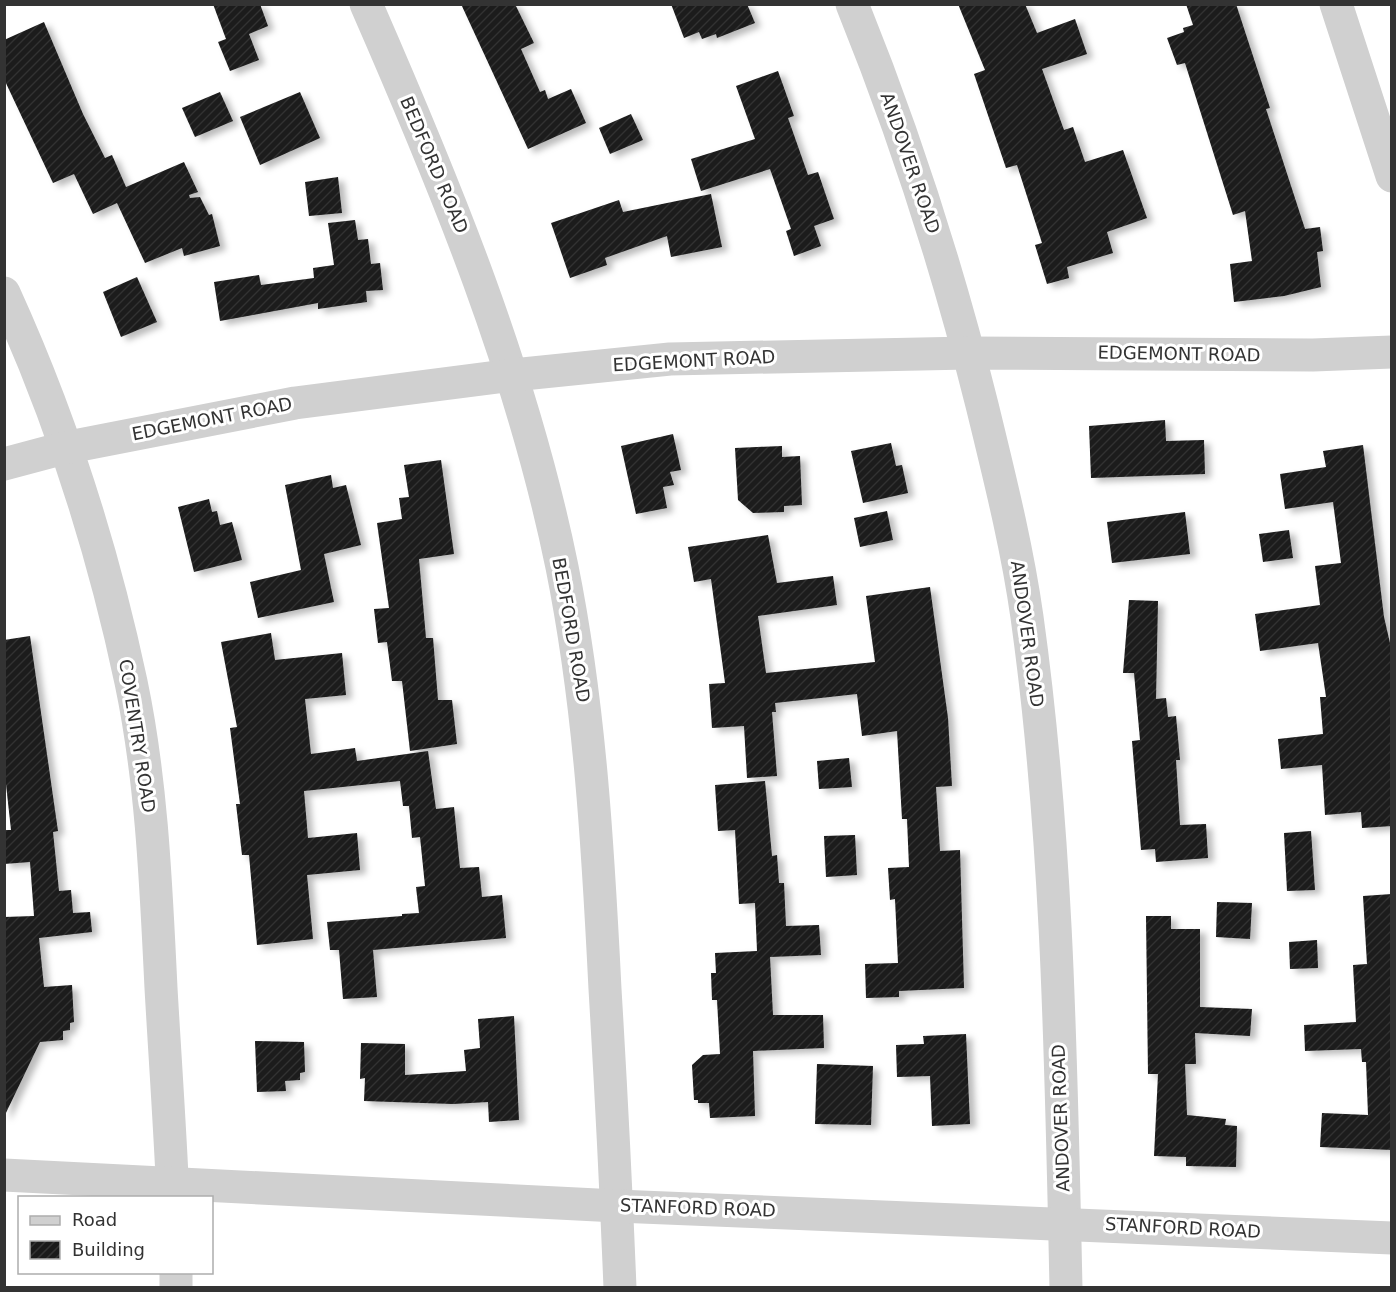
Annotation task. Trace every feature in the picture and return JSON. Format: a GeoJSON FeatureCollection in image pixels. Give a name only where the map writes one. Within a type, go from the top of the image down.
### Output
{"type":"FeatureCollection","features":[{"type":"Feature","properties":{"kind":"street","name":"BEDFORD ROAD"},"geometry":{"type":"LineString","coordinates":[[366,4],[451,202],[513,375],[562,568],[589,736],[601,898],[620,1287]]}},
{"type":"Feature","properties":{"kind":"street","name":"ANDOVER ROAD"},"geometry":{"type":"LineString","coordinates":[[852,4],[913,166],[969,353],[1008,509],[1027,615],[1038,704],[1055,912],[1066,1287]]}},
{"type":"Feature","properties":{"kind":"street"},"geometry":{"type":"LineString","coordinates":[[1336,4],[1392,176]]}},
{"type":"Feature","properties":{"kind":"street","name":"COVENTRY ROAD"},"geometry":{"type":"LineString","coordinates":[[4,293],[22,332],[93,534],[131,682],[147,784],[173,1191]]}},
{"type":"Feature","properties":{"kind":"street","name":"EDGEMONT ROAD"},"geometry":{"type":"LineString","coordinates":[[4,464],[64,448],[295,403],[513,375],[670,359],[969,353],[1313,355],[1392,352]]}},
{"type":"Feature","properties":{"kind":"street","name":"STANFORD ROAD"},"geometry":{"type":"LineString","coordinates":[[4,1175],[173,1191],[1064,1222],[1392,1238]]}},
{"type":"Feature","properties":{"kind":"building"},"geometry":{"type":"Polygon","coordinates":[[[213,4],[260,4],[268,26],[249,34],[259,60],[230,71],[218,42],[226,39],[213,4]]]}},
{"type":"Feature","properties":{"kind":"building"},"geometry":{"type":"Polygon","coordinates":[[[461,4],[515,4],[534,43],[521,49],[540,92],[545,90],[548,99],[571,89],[586,123],[528,149],[461,4]]]}},
{"type":"Feature","properties":{"kind":"building"},"geometry":{"type":"Polygon","coordinates":[[[671,4],[747,4],[755,23],[717,38],[716,34],[702,39],[699,32],[684,38],[671,4]]]}},
{"type":"Feature","properties":{"kind":"building"},"geometry":{"type":"Polygon","coordinates":[[[958,4],[1025,4],[1037,33],[1075,19],[1087,54],[1042,69],[1064,130],[1073,127],[1085,162],[1123,150],[1147,218],[1107,232],[1113,253],[1067,267],[1069,278],[1047,284],[1035,245],[1042,243],[1017,165],[1006,168],[974,74],[985,70],[958,4]]]}},
{"type":"Feature","properties":{"kind":"building"},"geometry":{"type":"Polygon","coordinates":[[[1186,4],[1236,4],[1270,108],[1266,109],[1305,229],[1320,227],[1323,251],[1317,252],[1321,287],[1284,296],[1234,302],[1230,264],[1252,261],[1245,211],[1233,215],[1185,63],[1177,65],[1167,38],[1184,32],[1183,28],[1193,25],[1186,4]]]}},
{"type":"Feature","properties":{"kind":"building"},"geometry":{"type":"Polygon","coordinates":[[[44,22],[83,114],[105,158],[112,155],[126,187],[184,162],[198,192],[189,195],[190,198],[200,197],[209,215],[212,214],[220,246],[184,256],[182,248],[145,263],[117,203],[93,214],[74,174],[53,183],[4,79],[4,40],[44,22]]]}},
{"type":"Feature","properties":{"kind":"building"},"geometry":{"type":"Polygon","coordinates":[[[778,71],[794,116],[788,118],[808,175],[818,172],[834,219],[814,226],[821,246],[794,256],[786,231],[791,229],[770,169],[701,191],[691,159],[755,139],[736,86],[778,71]]]}},
{"type":"Feature","properties":{"kind":"building"},"geometry":{"type":"Polygon","coordinates":[[[220,92],[233,121],[195,137],[182,108],[220,92]]]}},
{"type":"Feature","properties":{"kind":"building"},"geometry":{"type":"Polygon","coordinates":[[[300,92],[320,138],[260,165],[240,117],[300,92]]]}},
{"type":"Feature","properties":{"kind":"building"},"geometry":{"type":"Polygon","coordinates":[[[631,114],[643,140],[610,154],[599,128],[631,114]]]}},
{"type":"Feature","properties":{"kind":"building"},"geometry":{"type":"Polygon","coordinates":[[[338,177],[342,213],[309,216],[305,182],[338,177]]]}},
{"type":"Feature","properties":{"kind":"building"},"geometry":{"type":"Polygon","coordinates":[[[711,194],[722,247],[671,257],[667,236],[605,258],[607,265],[570,278],[551,223],[619,200],[623,212],[711,194]]]}},
{"type":"Feature","properties":{"kind":"building"},"geometry":{"type":"Polygon","coordinates":[[[355,220],[358,240],[368,239],[371,264],[380,263],[383,290],[366,291],[367,302],[318,309],[318,303],[220,321],[214,282],[259,275],[261,285],[314,278],[313,268],[334,265],[328,223],[355,220]]]}},
{"type":"Feature","properties":{"kind":"building"},"geometry":{"type":"Polygon","coordinates":[[[137,277],[157,322],[121,337],[103,292],[137,277]]]}},
{"type":"Feature","properties":{"kind":"building"},"geometry":{"type":"Polygon","coordinates":[[[1165,420],[1166,441],[1204,440],[1205,474],[1091,478],[1089,426],[1165,420]]]}},
{"type":"Feature","properties":{"kind":"building"},"geometry":{"type":"Polygon","coordinates":[[[673,434],[681,470],[670,472],[674,485],[663,487],[667,508],[636,514],[621,446],[673,434]]]}},
{"type":"Feature","properties":{"kind":"building"},"geometry":{"type":"Polygon","coordinates":[[[891,443],[896,466],[902,465],[908,493],[863,503],[851,451],[891,443]]]}},
{"type":"Feature","properties":{"kind":"building"},"geometry":{"type":"Polygon","coordinates":[[[1363,445],[1384,617],[1392,652],[1392,826],[1362,828],[1361,812],[1325,815],[1322,765],[1281,769],[1278,739],[1323,734],[1320,697],[1326,697],[1318,643],[1260,651],[1255,614],[1320,605],[1315,566],[1341,563],[1333,502],[1285,509],[1280,474],[1326,467],[1323,451],[1363,445]]]}},
{"type":"Feature","properties":{"kind":"building"},"geometry":{"type":"Polygon","coordinates":[[[782,446],[782,457],[800,456],[802,505],[784,506],[784,512],[753,513],[738,500],[735,448],[782,446]]]}},
{"type":"Feature","properties":{"kind":"building"},"geometry":{"type":"Polygon","coordinates":[[[441,460],[454,554],[419,559],[426,638],[433,638],[438,700],[452,700],[457,744],[410,751],[402,681],[392,681],[387,642],[378,643],[374,609],[389,608],[377,523],[402,519],[399,498],[409,497],[404,465],[441,460]]]}},
{"type":"Feature","properties":{"kind":"building"},"geometry":{"type":"Polygon","coordinates":[[[331,475],[333,488],[346,485],[361,545],[324,554],[334,602],[258,618],[250,582],[301,570],[285,485],[331,475]]]}},
{"type":"Feature","properties":{"kind":"building"},"geometry":{"type":"Polygon","coordinates":[[[209,499],[212,512],[217,511],[220,525],[232,522],[242,560],[194,572],[178,507],[209,499]]]}},
{"type":"Feature","properties":{"kind":"building"},"geometry":{"type":"Polygon","coordinates":[[[887,511],[893,540],[860,547],[854,518],[887,511]]]}},
{"type":"Feature","properties":{"kind":"building"},"geometry":{"type":"Polygon","coordinates":[[[1185,512],[1190,554],[1112,563],[1107,522],[1185,512]]]}},
{"type":"Feature","properties":{"kind":"building"},"geometry":{"type":"Polygon","coordinates":[[[1289,530],[1293,558],[1263,562],[1259,534],[1289,530]]]}},
{"type":"Feature","properties":{"kind":"building"},"geometry":{"type":"Polygon","coordinates":[[[768,535],[777,583],[833,576],[837,605],[758,616],[766,673],[875,662],[866,596],[930,587],[948,718],[952,786],[936,787],[940,851],[960,850],[964,988],[899,991],[899,997],[866,998],[865,964],[898,963],[895,899],[890,900],[888,868],[909,867],[907,819],[902,819],[897,731],[862,736],[857,694],[775,703],[776,712],[772,712],[777,776],[747,778],[744,726],[712,728],[709,684],[725,683],[711,579],[694,582],[688,547],[768,535]]]}},
{"type":"Feature","properties":{"kind":"building"},"geometry":{"type":"Polygon","coordinates":[[[1129,600],[1158,601],[1156,699],[1166,698],[1168,717],[1176,716],[1180,760],[1176,760],[1180,825],[1206,824],[1208,858],[1156,862],[1155,849],[1141,850],[1132,741],[1140,740],[1134,673],[1123,673],[1129,600]]]}},
{"type":"Feature","properties":{"kind":"building"},"geometry":{"type":"Polygon","coordinates":[[[271,633],[275,660],[342,653],[346,695],[305,699],[311,754],[355,748],[357,761],[428,751],[436,809],[454,807],[460,868],[479,867],[482,897],[502,895],[506,938],[373,950],[377,997],[343,999],[339,950],[330,950],[327,922],[419,913],[416,887],[425,886],[420,837],[412,838],[409,806],[403,806],[400,781],[304,791],[308,838],[357,833],[360,870],[307,875],[313,939],[257,945],[249,855],[242,855],[236,804],[240,804],[230,728],[237,727],[221,642],[271,633]]]}},
{"type":"Feature","properties":{"kind":"building"},"geometry":{"type":"Polygon","coordinates":[[[30,636],[58,831],[53,832],[59,891],[71,890],[73,913],[90,912],[92,932],[39,938],[44,987],[72,985],[74,1022],[70,1023],[70,1030],[63,1031],[63,1040],[40,1042],[4,1117],[4,917],[34,916],[30,862],[4,864],[4,830],[11,830],[4,766],[4,640],[30,636]]]}},
{"type":"Feature","properties":{"kind":"building"},"geometry":{"type":"Polygon","coordinates":[[[849,758],[852,787],[819,789],[817,761],[849,758]]]}},
{"type":"Feature","properties":{"kind":"building"},"geometry":{"type":"Polygon","coordinates":[[[765,781],[772,856],[777,855],[779,883],[784,883],[786,926],[819,925],[821,955],[770,957],[773,1015],[823,1015],[824,1048],[753,1051],[755,1116],[710,1118],[709,1103],[698,1103],[698,1100],[694,1100],[692,1065],[703,1055],[720,1054],[717,1000],[712,1000],[711,973],[716,973],[715,953],[757,951],[755,903],[739,904],[735,830],[718,831],[715,785],[765,781]]]}},
{"type":"Feature","properties":{"kind":"building"},"geometry":{"type":"Polygon","coordinates":[[[1311,831],[1315,890],[1287,891],[1284,833],[1311,831]]]}},
{"type":"Feature","properties":{"kind":"building"},"geometry":{"type":"Polygon","coordinates":[[[855,835],[857,875],[826,877],[824,836],[855,835]]]}},
{"type":"Feature","properties":{"kind":"building"},"geometry":{"type":"Polygon","coordinates":[[[1392,894],[1392,1150],[1320,1147],[1322,1113],[1368,1115],[1366,1062],[1362,1062],[1361,1049],[1305,1051],[1304,1025],[1356,1022],[1353,965],[1367,964],[1363,896],[1392,894]]]}},
{"type":"Feature","properties":{"kind":"building"},"geometry":{"type":"Polygon","coordinates":[[[1217,902],[1252,903],[1250,939],[1216,937],[1217,902]]]}},
{"type":"Feature","properties":{"kind":"building"},"geometry":{"type":"Polygon","coordinates":[[[1146,916],[1171,916],[1171,929],[1200,929],[1200,1007],[1252,1009],[1250,1036],[1195,1033],[1196,1064],[1185,1064],[1187,1115],[1226,1119],[1225,1125],[1237,1126],[1236,1167],[1186,1166],[1186,1157],[1154,1156],[1158,1074],[1148,1074],[1146,916]]]}},
{"type":"Feature","properties":{"kind":"building"},"geometry":{"type":"Polygon","coordinates":[[[1317,940],[1318,968],[1290,969],[1289,942],[1317,940]]]}},
{"type":"Feature","properties":{"kind":"building"},"geometry":{"type":"Polygon","coordinates":[[[514,1016],[519,1120],[489,1122],[488,1102],[453,1104],[364,1101],[365,1078],[360,1079],[361,1043],[405,1044],[405,1075],[466,1071],[464,1050],[480,1048],[478,1019],[514,1016]]]}},
{"type":"Feature","properties":{"kind":"building"},"geometry":{"type":"Polygon","coordinates":[[[966,1034],[970,1124],[932,1126],[930,1076],[897,1077],[896,1045],[924,1044],[923,1036],[966,1034]]]}},
{"type":"Feature","properties":{"kind":"building"},"geometry":{"type":"Polygon","coordinates":[[[255,1041],[304,1042],[305,1072],[300,1073],[300,1080],[285,1081],[286,1091],[257,1092],[255,1041]]]}},
{"type":"Feature","properties":{"kind":"building"},"geometry":{"type":"Polygon","coordinates":[[[817,1064],[873,1066],[871,1125],[815,1124],[817,1064]]]}}]}
